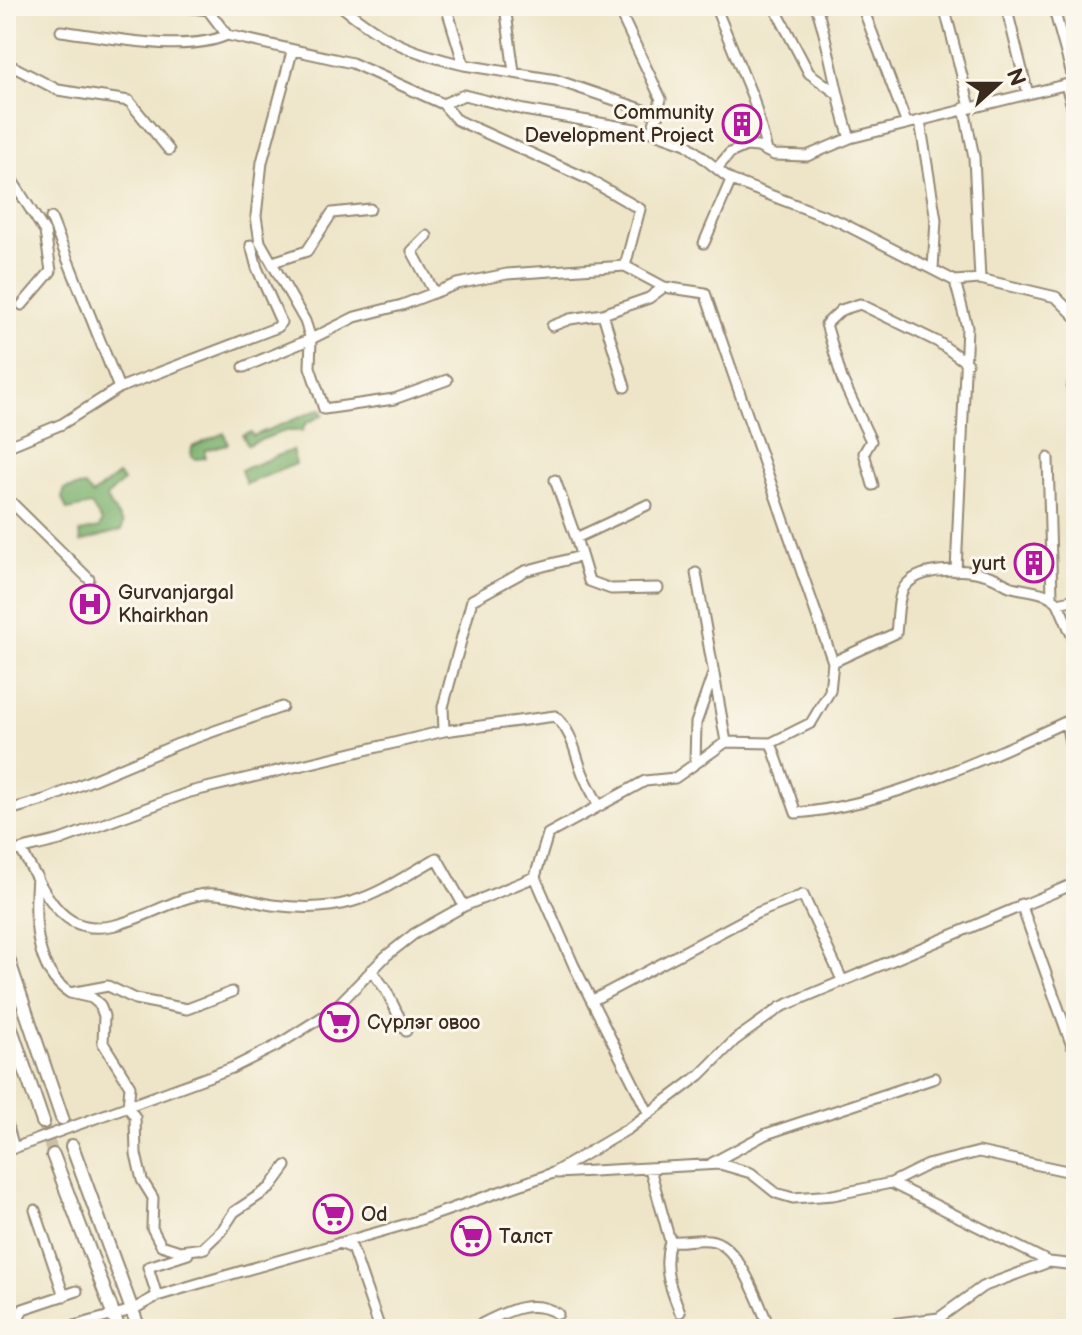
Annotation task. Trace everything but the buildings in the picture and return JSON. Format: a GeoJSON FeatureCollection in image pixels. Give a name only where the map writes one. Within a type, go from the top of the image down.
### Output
{"type":"FeatureCollection","features":[{"type":"Feature","properties":{"kind":"main road"},"geometry":{"type":"LineString","coordinates":[[6,953],[62,1118]]}},
{"type":"Feature","properties":{"kind":"main road"},"geometry":{"type":"LineString","coordinates":[[6,1014],[43,1122]]}},
{"type":"Feature","properties":{"kind":"main road"},"geometry":{"type":"LineString","coordinates":[[72,1146],[139,1329]]}},
{"type":"Feature","properties":{"kind":"main road"},"geometry":{"type":"LineString","coordinates":[[53,1155],[119,1329]]}},
{"type":"Feature","properties":{"kind":"street"},"geometry":{"type":"LineString","coordinates":[[6,17],[12,6]]}},
{"type":"Feature","properties":{"kind":"street"},"geometry":{"type":"LineString","coordinates":[[179,6],[208,10],[227,35],[352,63],[443,104],[457,120],[588,179],[640,209],[625,266]]}},
{"type":"Feature","properties":{"kind":"street"},"geometry":{"type":"LineString","coordinates":[[341,6],[402,48],[464,65],[556,80],[659,115]]}},
{"type":"Feature","properties":{"kind":"street"},"geometry":{"type":"LineString","coordinates":[[446,6],[464,65]]}},
{"type":"Feature","properties":{"kind":"street"},"geometry":{"type":"LineString","coordinates":[[505,6],[514,72]]}},
{"type":"Feature","properties":{"kind":"street"},"geometry":{"type":"LineString","coordinates":[[617,6],[661,99],[652,132]]}},
{"type":"Feature","properties":{"kind":"street"},"geometry":{"type":"LineString","coordinates":[[715,6],[753,98],[767,151]]}},
{"type":"Feature","properties":{"kind":"street"},"geometry":{"type":"LineString","coordinates":[[774,6],[809,73],[835,92]]}},
{"type":"Feature","properties":{"kind":"street"},"geometry":{"type":"LineString","coordinates":[[816,6],[831,49],[835,92],[850,138]]}},
{"type":"Feature","properties":{"kind":"street"},"geometry":{"type":"LineString","coordinates":[[862,6],[906,122]]}},
{"type":"Feature","properties":{"kind":"street"},"geometry":{"type":"LineString","coordinates":[[944,6],[967,108],[975,169],[980,279]]}},
{"type":"Feature","properties":{"kind":"street"},"geometry":{"type":"LineString","coordinates":[[1006,6],[1028,94]]}},
{"type":"Feature","properties":{"kind":"street"},"geometry":{"type":"LineString","coordinates":[[1053,6],[1072,83],[1076,121]]}},
{"type":"Feature","properties":{"kind":"street"},"geometry":{"type":"LineString","coordinates":[[61,31],[162,44],[215,41],[227,35]]}},
{"type":"Feature","properties":{"kind":"street"},"geometry":{"type":"LineString","coordinates":[[292,52],[271,121],[257,195],[260,242],[305,321],[311,339],[310,367],[324,409],[394,399],[447,380]]}},
{"type":"Feature","properties":{"kind":"street"},"geometry":{"type":"LineString","coordinates":[[6,63],[58,90],[129,101],[169,150]]}},
{"type":"Feature","properties":{"kind":"street"},"geometry":{"type":"LineString","coordinates":[[718,167],[737,149],[758,147],[774,155],[807,156],[850,138],[906,122],[1072,83]]}},
{"type":"Feature","properties":{"kind":"street"},"geometry":{"type":"LineString","coordinates":[[443,104],[464,95],[524,110],[652,132],[686,144],[731,180],[840,222],[955,281],[980,279],[1056,297],[1076,317]]}},
{"type":"Feature","properties":{"kind":"street"},"geometry":{"type":"LineString","coordinates":[[920,121],[936,220],[933,269]]}},
{"type":"Feature","properties":{"kind":"street"},"geometry":{"type":"LineString","coordinates":[[6,171],[45,232],[51,271],[22,305]]}},
{"type":"Feature","properties":{"kind":"street"},"geometry":{"type":"LineString","coordinates":[[704,243],[731,180]]}},
{"type":"Feature","properties":{"kind":"street"},"geometry":{"type":"LineString","coordinates":[[273,262],[307,251],[332,213],[370,209]]}},
{"type":"Feature","properties":{"kind":"street"},"geometry":{"type":"LineString","coordinates":[[51,218],[119,388]]}},
{"type":"Feature","properties":{"kind":"street"},"geometry":{"type":"LineString","coordinates":[[427,236],[412,251],[434,292]]}},
{"type":"Feature","properties":{"kind":"street"},"geometry":{"type":"LineString","coordinates":[[6,447],[62,424],[119,388],[278,327],[281,322],[257,268],[251,245]]}},
{"type":"Feature","properties":{"kind":"street"},"geometry":{"type":"LineString","coordinates":[[244,367],[355,317],[391,309],[434,292],[507,274],[625,266],[664,287],[705,293],[833,662],[830,691],[811,723],[771,743],[726,742],[675,778],[645,781],[548,834],[535,877],[649,1114]]}},
{"type":"Feature","properties":{"kind":"street"},"geometry":{"type":"LineString","coordinates":[[955,281],[967,327],[956,571]]}},
{"type":"Feature","properties":{"kind":"street"},"geometry":{"type":"LineString","coordinates":[[552,326],[570,319],[603,314],[649,298],[664,287]]}},
{"type":"Feature","properties":{"kind":"street"},"geometry":{"type":"LineString","coordinates":[[873,485],[864,453],[871,441],[842,379],[826,324],[841,310],[860,304],[938,342],[967,363]]}},
{"type":"Feature","properties":{"kind":"street"},"geometry":{"type":"LineString","coordinates":[[603,314],[625,387]]}},
{"type":"Feature","properties":{"kind":"street"},"geometry":{"type":"LineString","coordinates":[[1076,366],[1076,431]]}},
{"type":"Feature","properties":{"kind":"street"},"geometry":{"type":"LineString","coordinates":[[1048,458],[1055,600],[1076,645]]}},
{"type":"Feature","properties":{"kind":"street"},"geometry":{"type":"LineString","coordinates":[[555,480],[589,581],[611,589],[658,588]]}},
{"type":"Feature","properties":{"kind":"street"},"geometry":{"type":"LineString","coordinates":[[6,497],[89,579]]}},
{"type":"Feature","properties":{"kind":"street"},"geometry":{"type":"LineString","coordinates":[[576,538],[647,505]]}},
{"type":"Feature","properties":{"kind":"street"},"geometry":{"type":"LineString","coordinates":[[444,731],[443,707],[472,600],[525,571],[581,556]]}},
{"type":"Feature","properties":{"kind":"street"},"geometry":{"type":"LineString","coordinates":[[833,662],[896,633],[903,588],[915,576],[934,571],[993,577],[1007,586],[1055,600],[1076,599]]}},
{"type":"Feature","properties":{"kind":"street"},"geometry":{"type":"LineString","coordinates":[[696,573],[726,742]]}},
{"type":"Feature","properties":{"kind":"street"},"geometry":{"type":"LineString","coordinates":[[695,763],[696,723],[714,672]]}},
{"type":"Feature","properties":{"kind":"street"},"geometry":{"type":"LineString","coordinates":[[6,811],[47,799],[178,744],[282,707]]}},
{"type":"Feature","properties":{"kind":"street"},"geometry":{"type":"LineString","coordinates":[[6,853],[22,852],[100,827],[190,792],[444,731],[555,716],[578,750],[582,772],[598,804]]}},
{"type":"Feature","properties":{"kind":"street"},"geometry":{"type":"LineString","coordinates":[[771,743],[796,813],[824,811],[955,771],[1076,717]]}},
{"type":"Feature","properties":{"kind":"street"},"geometry":{"type":"LineString","coordinates":[[1066,722],[1076,774]]}},
{"type":"Feature","properties":{"kind":"street"},"geometry":{"type":"LineString","coordinates":[[22,852],[59,910],[72,921],[96,927],[123,923],[206,894],[322,909],[362,901],[437,858],[464,906]]}},
{"type":"Feature","properties":{"kind":"street"},"geometry":{"type":"LineString","coordinates":[[37,876],[35,903],[40,946],[56,984],[70,993],[92,998],[100,1005],[104,1016],[103,1043],[130,1086],[128,1107],[135,1117],[136,1154],[142,1180],[153,1198],[152,1228],[161,1245],[180,1251],[205,1248]]}},
{"type":"Feature","properties":{"kind":"street"},"geometry":{"type":"LineString","coordinates":[[6,1120],[10,1150],[232,1068],[276,1046],[332,1011],[404,941],[464,906],[535,877]]}},
{"type":"Feature","properties":{"kind":"street"},"geometry":{"type":"LineString","coordinates":[[63,1329],[132,1310],[157,1296],[414,1222],[553,1173],[611,1141],[649,1114],[700,1075],[757,1023],[781,1007],[1076,883]]}},
{"type":"Feature","properties":{"kind":"street"},"geometry":{"type":"LineString","coordinates":[[593,1000],[757,913],[803,895],[843,982]]}},
{"type":"Feature","properties":{"kind":"street"},"geometry":{"type":"LineString","coordinates":[[1021,904],[1072,1046]]}},
{"type":"Feature","properties":{"kind":"street"},"geometry":{"type":"LineString","coordinates":[[371,970],[386,990],[406,1031]]}},
{"type":"Feature","properties":{"kind":"street"},"geometry":{"type":"LineString","coordinates":[[70,993],[108,986],[135,999],[187,1009],[232,992]]}},
{"type":"Feature","properties":{"kind":"street"},"geometry":{"type":"LineString","coordinates":[[709,1164],[766,1134],[935,1078]]}},
{"type":"Feature","properties":{"kind":"street"},"geometry":{"type":"LineString","coordinates":[[553,1173],[709,1164],[738,1168],[776,1193],[793,1198],[833,1195],[891,1183],[927,1165],[979,1152],[1076,1173]]}},
{"type":"Feature","properties":{"kind":"street"},"geometry":{"type":"LineString","coordinates":[[157,1296],[148,1267],[205,1248],[234,1212],[270,1188],[286,1166]]}},
{"type":"Feature","properties":{"kind":"street"},"geometry":{"type":"LineString","coordinates":[[650,1169],[670,1241],[665,1257],[668,1280],[680,1312]]}},
{"type":"Feature","properties":{"kind":"street"},"geometry":{"type":"LineString","coordinates":[[891,1183],[1049,1262],[1076,1265]]}},
{"type":"Feature","properties":{"kind":"street"},"geometry":{"type":"LineString","coordinates":[[35,1210],[64,1296]]}},
{"type":"Feature","properties":{"kind":"street"},"geometry":{"type":"LineString","coordinates":[[670,1241],[706,1240],[727,1248],[737,1258],[770,1329]]}},
{"type":"Feature","properties":{"kind":"street"},"geometry":{"type":"LineString","coordinates":[[339,1243],[352,1248],[380,1329]]}},
{"type":"Feature","properties":{"kind":"street"},"geometry":{"type":"LineString","coordinates":[[889,1329],[898,1323],[939,1318],[982,1287],[1049,1262]]}},
{"type":"Feature","properties":{"kind":"street"},"geometry":{"type":"LineString","coordinates":[[14,1329],[23,1309],[77,1291]]}},
{"type":"Feature","properties":{"kind":"street"},"geometry":{"type":"LineString","coordinates":[[471,1329],[532,1304],[546,1306],[558,1314]]}},
{"type":"Feature","properties":{"kind":"green space"},"geometry":{"type":"Polygon","coordinates":[[[320,409],[323,415],[306,423],[302,431],[285,431],[247,445],[243,435],[251,432],[253,436],[320,409]]]}},
{"type":"Feature","properties":{"kind":"green space"},"geometry":{"type":"Polygon","coordinates":[[[224,433],[228,444],[205,450],[205,458],[195,459],[191,456],[192,447],[224,433]]]}},
{"type":"Feature","properties":{"kind":"green space"},"geometry":{"type":"Polygon","coordinates":[[[292,450],[296,464],[246,484],[241,470],[292,450]]]}},
{"type":"Feature","properties":{"kind":"green space"},"geometry":{"type":"Polygon","coordinates":[[[118,475],[123,481],[106,498],[123,524],[122,530],[81,542],[80,532],[99,528],[102,522],[91,505],[67,510],[62,498],[65,489],[85,486],[92,495],[118,475]]]}},
{"type":"Feature","properties":{"kind":"tunnel"},"geometry":{"type":"LineString","coordinates":[[43,1122],[53,1155]]}},
{"type":"Feature","properties":{"kind":"place","name":"Community Development Project"},"geometry":{"type":"Point","coordinates":[742,124]}},
{"type":"Feature","properties":{"kind":"place","name":"yurt"},"geometry":{"type":"Point","coordinates":[1034,563]}},
{"type":"Feature","properties":{"kind":"place","name":"Gurvanjargal Khairkhan"},"geometry":{"type":"Point","coordinates":[90,604]}},
{"type":"Feature","properties":{"kind":"place","name":"Сүрлэг овоо"},"geometry":{"type":"Point","coordinates":[339,1022]}},
{"type":"Feature","properties":{"kind":"place","name":"Od"},"geometry":{"type":"Point","coordinates":[333,1214]}},
{"type":"Feature","properties":{"kind":"place","name":"Талст"},"geometry":{"type":"Point","coordinates":[471,1236]}}]}
